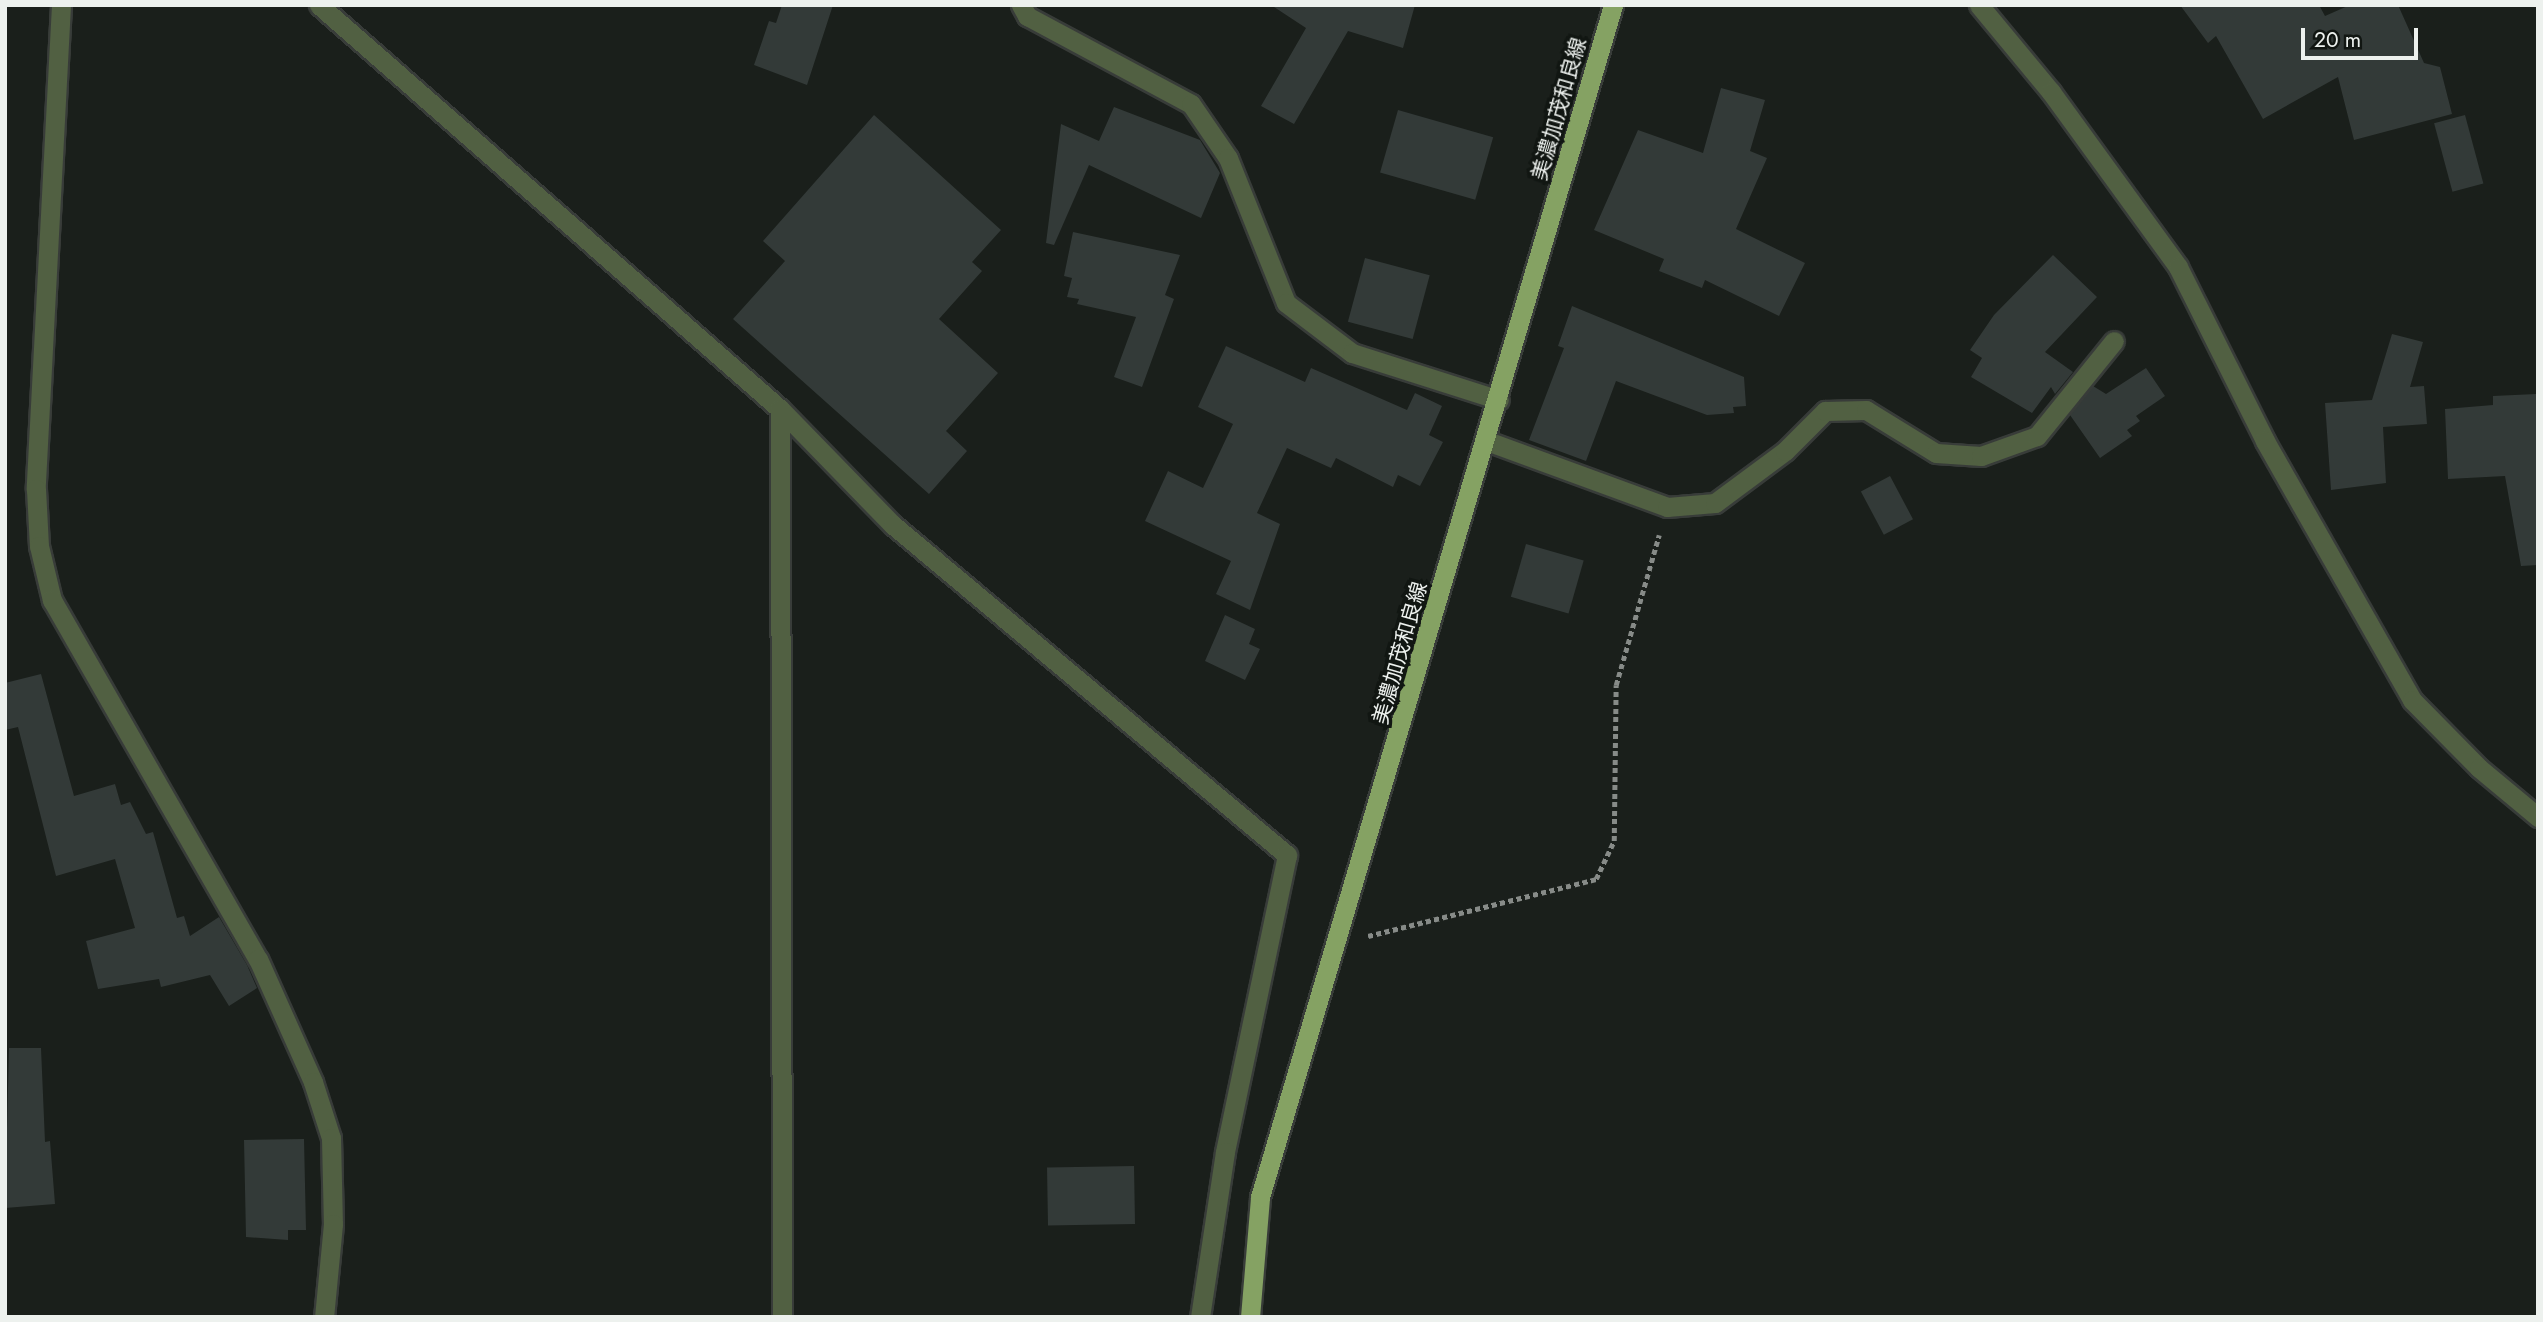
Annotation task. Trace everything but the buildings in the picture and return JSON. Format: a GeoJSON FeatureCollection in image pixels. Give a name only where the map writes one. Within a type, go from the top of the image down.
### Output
{"type":"FeatureCollection","features":[{"type":"Feature","properties":{"kind":"main road","name":"美濃加茂和良線"},"geometry":{"type":"LineString","coordinates":[[1250,1317],[1260,1197],[1487,441],[1613,5]]}},
{"type":"Feature","properties":{"kind":"street"},"geometry":{"type":"LineString","coordinates":[[61,5],[36,489],[39,546],[52,600],[258,959],[313,1082],[331,1138],[333,1224],[324,1317]]}},
{"type":"Feature","properties":{"kind":"street"},"geometry":{"type":"LineString","coordinates":[[319,5],[780,409],[893,526],[1287,855],[1225,1153],[1200,1317]]}},
{"type":"Feature","properties":{"kind":"street"},"geometry":{"type":"LineString","coordinates":[[1021,5],[1027,16],[1191,104],[1228,158],[1286,303],[1352,353],[1499,400]]}},
{"type":"Feature","properties":{"kind":"street"},"geometry":{"type":"LineString","coordinates":[[1979,5],[2051,92],[2178,267],[2265,441],[2412,700],[2479,768],[2538,817]]}},
{"type":"Feature","properties":{"kind":"street"},"geometry":{"type":"LineString","coordinates":[[1487,441],[1667,507],[1715,503],[1785,451],[1825,411],[1866,410],[1936,453],[1981,456],[2037,436],[2114,341]]}},
{"type":"Feature","properties":{"kind":"street"},"geometry":{"type":"LineString","coordinates":[[780,409],[782,1317]]}},
{"type":"Feature","properties":{"kind":"path"},"geometry":{"type":"LineString","coordinates":[[1338,943],[1596,879],[1614,841],[1616,685],[1667,507]]}}]}
